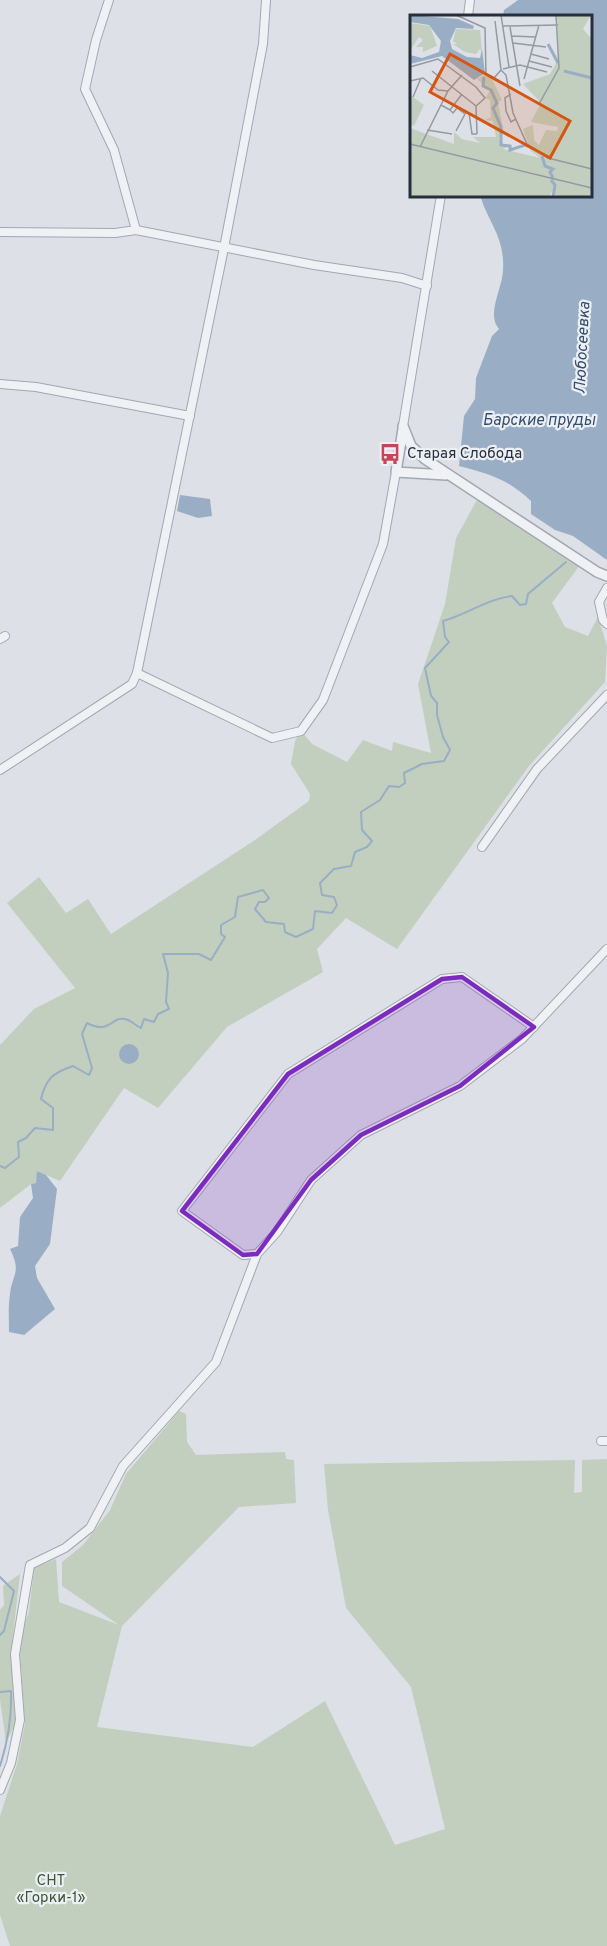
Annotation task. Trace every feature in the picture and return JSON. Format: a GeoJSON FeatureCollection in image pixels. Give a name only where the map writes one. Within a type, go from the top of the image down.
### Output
{"type":"FeatureCollection","features":[{"type":"Feature","properties":{"kind":"street"},"geometry":{"type":"LineString","coordinates":[[109,0],[96,40],[85,89],[114,150],[136,230]]}},
{"type":"Feature","properties":{"kind":"street"},"geometry":{"type":"LineString","coordinates":[[0,770],[132,684],[137,673],[224,248],[263,44],[266,0]]}},
{"type":"Feature","properties":{"kind":"street"},"geometry":{"type":"LineString","coordinates":[[468,15],[470,0]]}},
{"type":"Feature","properties":{"kind":"street"},"geometry":{"type":"LineString","coordinates":[[137,673],[272,738],[301,731],[323,699],[383,544],[441,196]]}},
{"type":"Feature","properties":{"kind":"street"},"geometry":{"type":"LineString","coordinates":[[0,232],[115,233],[136,230],[224,248],[402,278],[427,286]]}},
{"type":"Feature","properties":{"kind":"street"},"geometry":{"type":"LineString","coordinates":[[0,384],[36,387],[190,416]]}},
{"type":"Feature","properties":{"kind":"street"},"geometry":{"type":"LineString","coordinates":[[404,426],[411,446],[447,475],[597,572],[607,576]]}},
{"type":"Feature","properties":{"kind":"street"},"geometry":{"type":"LineString","coordinates":[[399,450],[411,446]]}},
{"type":"Feature","properties":{"kind":"street"},"geometry":{"type":"LineString","coordinates":[[396,472],[447,475]]}},
{"type":"Feature","properties":{"kind":"street"},"geometry":{"type":"LineString","coordinates":[[607,588],[599,602],[603,620],[607,624]]}},
{"type":"Feature","properties":{"kind":"street"},"geometry":{"type":"LineString","coordinates":[[482,847],[537,769],[607,695]]}},
{"type":"Feature","properties":{"kind":"street"},"geometry":{"type":"LineString","coordinates":[[0,1790],[11,1763],[20,1720],[15,1654],[30,1565],[65,1548],[90,1528],[123,1466],[216,1362],[257,1254],[277,1232],[310,1180],[361,1135],[460,1086],[522,1039],[607,949]]}},
{"type":"Feature","properties":{"kind":"street"},"geometry":{"type":"LineString","coordinates":[[257,1254],[243,1255],[182,1211],[288,1074],[442,979],[462,977],[534,1027]]}},
{"type":"Feature","properties":{"kind":"highlighted area"},"geometry":{"type":"Polygon","coordinates":[[[462,977],[534,1027],[460,1086],[361,1135],[311,1180],[257,1254],[243,1255],[182,1211],[288,1074],[442,979],[462,977]]]}},
{"type":"Feature","properties":{"kind":"green space"},"geometry":{"type":"Polygon","coordinates":[[[478,498],[580,565],[552,603],[565,627],[588,636],[598,617],[607,646],[605,682],[529,766],[397,949],[346,918],[317,949],[323,972],[227,1027],[158,1108],[124,1088],[60,1181],[37,1171],[37,1183],[31,1184],[0,1208],[0,1045],[34,1009],[75,988],[7,903],[39,877],[66,913],[88,899],[111,934],[255,840],[309,801],[310,794],[291,764],[295,741],[301,731],[312,744],[347,762],[363,740],[392,751],[393,742],[431,753],[418,684],[445,604],[456,538],[478,498]]]}},
{"type":"Feature","properties":{"kind":"green space","name":"СНТ «Горки-1»"},"geometry":{"type":"Polygon","coordinates":[[[179,1411],[186,1414],[187,1442],[196,1455],[285,1452],[286,1459],[294,1460],[296,1503],[239,1507],[122,1626],[97,1727],[253,1747],[325,1701],[395,1845],[445,1829],[411,1687],[346,1608],[328,1510],[324,1464],[575,1460],[574,1493],[582,1492],[582,1460],[607,1459],[607,1946],[10,1946],[0,1915],[0,1816],[17,1764],[25,1724],[19,1639],[29,1612],[34,1568],[56,1559],[59,1602],[119,1625],[62,1586],[62,1562],[83,1545],[110,1510],[126,1474],[179,1411]]]}},
{"type":"Feature","properties":{"kind":"green space"},"geometry":{"type":"Polygon","coordinates":[[[20,1574],[12,1644],[16,1723],[6,1742],[0,1700],[0,1610],[4,1605],[3,1586],[20,1574]]]}},
{"type":"Feature","properties":{"kind":"water","name":"Барские пруды"},"geometry":{"type":"Polygon","coordinates":[[[518,0],[607,0],[607,560],[573,536],[555,530],[531,514],[531,501],[514,487],[489,475],[459,466],[464,416],[475,399],[476,378],[492,336],[499,329],[495,323],[494,309],[503,271],[502,249],[480,196],[592,196],[592,15],[503,15],[504,10],[518,0]]]}},
{"type":"Feature","properties":{"kind":"water"},"geometry":{"type":"Polygon","coordinates":[[[180,495],[210,499],[212,516],[198,518],[177,511],[180,495]]]}},
{"type":"Feature","properties":{"kind":"water"},"geometry":{"type":"Polygon","coordinates":[[[125,1044],[133,1044],[139,1050],[139,1058],[133,1064],[125,1064],[119,1058],[119,1050],[125,1044]]]}},
{"type":"Feature","properties":{"kind":"water"},"geometry":{"type":"Polygon","coordinates":[[[37,1171],[46,1175],[57,1189],[50,1244],[35,1266],[37,1278],[55,1309],[24,1335],[9,1332],[9,1299],[16,1269],[10,1249],[18,1246],[20,1217],[33,1198],[31,1184],[36,1183],[37,1171]]]}},
{"type":"Feature","properties":{"kind":"waterway","name":"Любосеевка"},"geometry":{"type":"LineString","coordinates":[[0,1166],[5,1168],[19,1157],[18,1142],[26,1138],[35,1128],[53,1130],[53,1108],[41,1099],[51,1077],[73,1066],[89,1075],[92,1068],[82,1034],[87,1023],[102,1027],[122,1019],[141,1028],[144,1019],[154,1022],[158,1014],[169,1009],[166,1002],[168,973],[163,954],[199,954],[211,960],[225,937],[221,934],[221,925],[235,917],[238,897],[263,890],[269,898],[265,902],[259,902],[255,909],[266,922],[284,924],[285,932],[296,937],[313,929],[315,911],[332,913],[337,905],[334,897],[322,895],[320,883],[334,869],[351,866],[355,852],[367,847],[372,841],[362,830],[361,812],[380,800],[389,786],[399,787],[405,783],[404,773],[422,764],[444,761],[450,750],[443,737],[437,715],[437,703],[431,696],[425,668],[449,642],[445,637],[443,621],[486,603],[512,596],[520,605],[526,604],[528,594],[566,562]]}},
{"type":"Feature","properties":{"kind":"waterway","name":"Любосеевка"},"geometry":{"type":"LineString","coordinates":[[0,1577],[14,1591],[4,1631],[0,1635]]}},
{"type":"Feature","properties":{"kind":"waterway","name":"Любосеевка"},"geometry":{"type":"LineString","coordinates":[[0,1692],[11,1691],[9,1729],[0,1766]]}},
{"type":"Feature","properties":{"kind":"place","name":"Старая Слобода"},"geometry":{"type":"Point","coordinates":[390,454]}}]}
